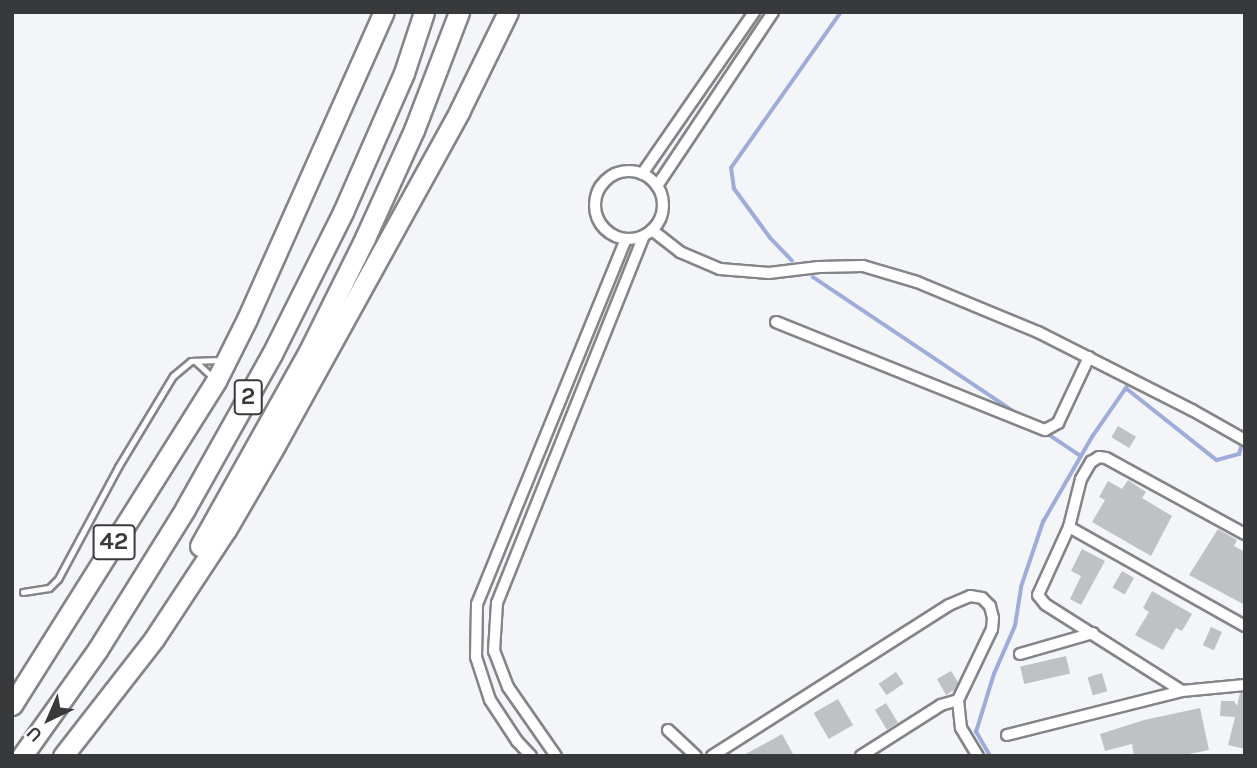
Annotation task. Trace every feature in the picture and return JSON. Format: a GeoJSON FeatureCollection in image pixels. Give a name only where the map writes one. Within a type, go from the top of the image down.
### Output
{"type":"FeatureCollection","features":[{"type":"Feature","properties":{"kind":"highway","name":"42"},"geometry":{"type":"LineString","coordinates":[[363,57],[373,12]]}},
{"type":"Feature","properties":{"kind":"highway","name":"42"},"geometry":{"type":"LineString","coordinates":[[12,705],[216,381],[384,12]]}},
{"type":"Feature","properties":{"kind":"highway","name":"2"},"geometry":{"type":"LineString","coordinates":[[22,756],[98,649],[185,509],[272,354],[343,212],[404,73],[424,12]]}},
{"type":"Feature","properties":{"kind":"highway","name":"2"},"geometry":{"type":"LineString","coordinates":[[63,756],[211,530],[309,351],[409,142],[458,12]]}},
{"type":"Feature","properties":{"kind":"highway"},"geometry":{"type":"LineString","coordinates":[[63,756],[154,639],[226,530],[454,122],[508,12]]}},
{"type":"Feature","properties":{"kind":"street"},"geometry":{"type":"LineString","coordinates":[[642,174],[754,12]]}},
{"type":"Feature","properties":{"kind":"street"},"geometry":{"type":"LineString","coordinates":[[657,186],[773,12]]}},
{"type":"Feature","properties":{"kind":"street"},"geometry":{"type":"LineString","coordinates":[[556,756],[508,687],[494,651],[497,603],[648,233],[658,222],[663,204],[657,186],[642,174],[623,172],[614,175],[606,181],[596,197],[595,207],[601,225],[616,237],[626,239],[648,233],[680,252],[720,269],[769,273],[819,267],[863,267],[917,282],[1038,331],[1245,440]]}},
{"type":"Feature","properties":{"kind":"street"},"geometry":{"type":"LineString","coordinates":[[531,756],[517,741],[490,699],[476,657],[477,604],[626,239]]}},
{"type":"Feature","properties":{"kind":"street"},"geometry":{"type":"LineString","coordinates":[[776,322],[1039,430],[1051,429],[1058,423],[1089,357]]}},
{"type":"Feature","properties":{"kind":"street"},"geometry":{"type":"LineString","coordinates":[[1182,691],[1045,604],[1038,595],[1069,527],[1081,480],[1091,462],[1099,457],[1119,463],[1245,534]]}},
{"type":"Feature","properties":{"kind":"street"},"geometry":{"type":"LineString","coordinates":[[1069,527],[1245,626]]}},
{"type":"Feature","properties":{"kind":"street"},"geometry":{"type":"LineString","coordinates":[[501,543],[517,550]]}},
{"type":"Feature","properties":{"kind":"street"},"geometry":{"type":"LineString","coordinates":[[712,756],[949,605],[970,596],[982,598],[990,606],[993,618],[992,629],[958,700],[961,728],[978,756]]}},
{"type":"Feature","properties":{"kind":"street"},"geometry":{"type":"LineString","coordinates":[[1020,654],[1093,633]]}},
{"type":"Feature","properties":{"kind":"street"},"geometry":{"type":"LineString","coordinates":[[1007,735],[1182,691],[1245,685]]}},
{"type":"Feature","properties":{"kind":"street"},"geometry":{"type":"LineString","coordinates":[[861,756],[941,705],[958,700]]}},
{"type":"Feature","properties":{"kind":"street"},"geometry":{"type":"LineString","coordinates":[[668,730],[696,756]]}},
{"type":"Feature","properties":{"kind":"lane"},"geometry":{"type":"LineString","coordinates":[[23,592],[49,588],[58,579],[118,467],[173,376],[186,363],[226,360]]}},
{"type":"Feature","properties":{"kind":"lane"},"geometry":{"type":"LineString","coordinates":[[195,361],[216,381]]}},
{"type":"Feature","properties":{"kind":"building"},"geometry":{"type":"Polygon","coordinates":[[[1118,426],[1136,437],[1129,448],[1111,437],[1118,426]]]}},
{"type":"Feature","properties":{"kind":"building"},"geometry":{"type":"Polygon","coordinates":[[[1128,480],[1146,492],[1142,498],[1172,516],[1151,556],[1092,522],[1105,500],[1099,497],[1108,481],[1122,489],[1128,480]]]}},
{"type":"Feature","properties":{"kind":"building"},"geometry":{"type":"Polygon","coordinates":[[[1218,529],[1237,540],[1234,546],[1245,552],[1245,605],[1189,575],[1218,529]]]}},
{"type":"Feature","properties":{"kind":"building"},"geometry":{"type":"Polygon","coordinates":[[[1082,549],[1105,561],[1081,605],[1070,599],[1081,576],[1071,571],[1082,549]]]}},
{"type":"Feature","properties":{"kind":"building"},"geometry":{"type":"Polygon","coordinates":[[[1122,571],[1134,578],[1125,594],[1112,587],[1122,571]]]}},
{"type":"Feature","properties":{"kind":"building"},"geometry":{"type":"Polygon","coordinates":[[[1152,591],[1192,614],[1182,631],[1176,628],[1163,650],[1135,635],[1149,612],[1143,608],[1152,591]]]}},
{"type":"Feature","properties":{"kind":"building"},"geometry":{"type":"Polygon","coordinates":[[[1211,627],[1222,632],[1214,650],[1203,645],[1211,627]]]}},
{"type":"Feature","properties":{"kind":"building"},"geometry":{"type":"Polygon","coordinates":[[[1066,656],[1070,674],[1024,684],[1020,667],[1066,656]]]}},
{"type":"Feature","properties":{"kind":"building"},"geometry":{"type":"Polygon","coordinates":[[[951,671],[958,682],[954,690],[946,695],[937,679],[951,671]]]}},
{"type":"Feature","properties":{"kind":"building"},"geometry":{"type":"Polygon","coordinates":[[[896,672],[904,684],[886,695],[879,684],[896,672]]]}},
{"type":"Feature","properties":{"kind":"building"},"geometry":{"type":"Polygon","coordinates":[[[1102,673],[1107,691],[1093,695],[1088,677],[1102,673]]]}},
{"type":"Feature","properties":{"kind":"building"},"geometry":{"type":"Polygon","coordinates":[[[1240,693],[1245,693],[1245,749],[1228,745],[1235,717],[1220,716],[1221,701],[1234,701],[1237,706],[1240,693]]]}},
{"type":"Feature","properties":{"kind":"building"},"geometry":{"type":"Polygon","coordinates":[[[838,699],[853,725],[829,739],[814,713],[838,699]]]}},
{"type":"Feature","properties":{"kind":"building"},"geometry":{"type":"Polygon","coordinates":[[[886,703],[898,723],[887,729],[875,710],[886,703]]]}},
{"type":"Feature","properties":{"kind":"building"},"geometry":{"type":"Polygon","coordinates":[[[1200,708],[1209,750],[1179,756],[1134,756],[1132,744],[1105,751],[1100,734],[1144,720],[1200,708]]]}},
{"type":"Feature","properties":{"kind":"building"},"geometry":{"type":"Polygon","coordinates":[[[782,734],[794,756],[742,756],[766,743],[782,734]]]}},
{"type":"Feature","properties":{"kind":"waterway"},"geometry":{"type":"LineString","coordinates":[[792,261],[770,238],[734,189],[731,168],[841,12]]}},
{"type":"Feature","properties":{"kind":"waterway"},"geometry":{"type":"LineString","coordinates":[[813,277],[1021,416]]}},
{"type":"Feature","properties":{"kind":"waterway"},"geometry":{"type":"LineString","coordinates":[[990,756],[976,732],[994,674],[1015,626],[1021,587],[1043,522],[1092,437],[1126,388],[1217,460],[1239,454],[1243,442]]}},
{"type":"Feature","properties":{"kind":"waterway"},"geometry":{"type":"LineString","coordinates":[[1045,432],[1081,456]]}}]}
